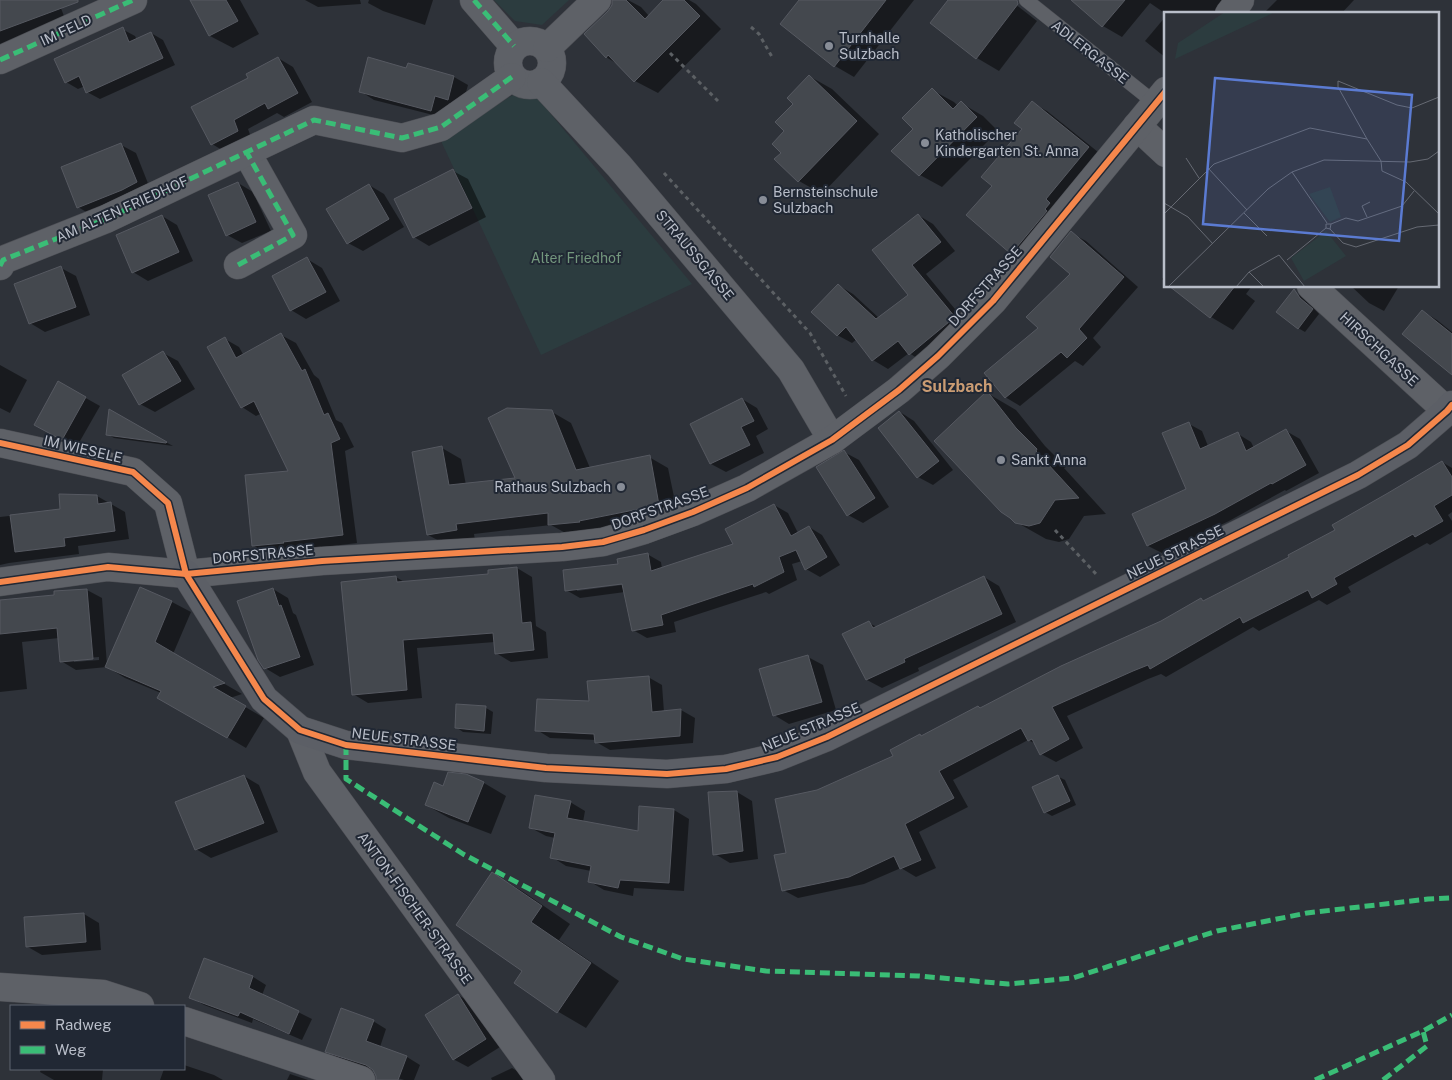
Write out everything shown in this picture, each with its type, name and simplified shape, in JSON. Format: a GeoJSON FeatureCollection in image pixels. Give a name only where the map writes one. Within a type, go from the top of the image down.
{"type":"FeatureCollection","features":[{"type":"Feature","properties":{"kind":"street","name":"IM FELD"},"geometry":{"type":"LineString","coordinates":[[0,60],[133,0]]}},
{"type":"Feature","properties":{"kind":"street"},"geometry":{"type":"LineString","coordinates":[[474,0],[514,46]]}},
{"type":"Feature","properties":{"kind":"street"},"geometry":{"type":"LineString","coordinates":[[547,48],[597,0]]}},
{"type":"Feature","properties":{"kind":"street"},"geometry":{"type":"LineString","coordinates":[[1231,12],[1240,0]]}},
{"type":"Feature","properties":{"kind":"street"},"geometry":{"type":"LineString","coordinates":[[531,40],[540,42],[547,48],[552,57],[549,76],[534,85],[526,85],[512,77],[508,70],[507,62],[514,46],[531,40]]}},
{"type":"Feature","properties":{"kind":"street","name":"AM ALTEN FRIEDHOF"},"geometry":{"type":"LineString","coordinates":[[0,266],[4,260],[106,219],[314,120],[402,138],[441,127],[512,77]]}},
{"type":"Feature","properties":{"kind":"street","name":"STRAUSSGASSE"},"geometry":{"type":"LineString","coordinates":[[541,82],[618,166],[791,370],[832,440]]}},
{"type":"Feature","properties":{"kind":"street","name":"DORFSTRASSE"},"geometry":{"type":"LineString","coordinates":[[0,582],[108,567],[186,574],[322,561],[562,548],[602,542],[644,530],[693,512],[747,488],[832,440],[899,390],[938,356],[993,300],[1161,97]]}},
{"type":"Feature","properties":{"kind":"street"},"geometry":{"type":"LineString","coordinates":[[1137,126],[1164,151]]}},
{"type":"Feature","properties":{"kind":"street"},"geometry":{"type":"LineString","coordinates":[[238,265],[293,235],[247,153]]}},
{"type":"Feature","properties":{"kind":"street","name":"HIRSCHGASSE"},"geometry":{"type":"LineString","coordinates":[[1313,288],[1449,408]]}},
{"type":"Feature","properties":{"kind":"street","name":"NEUE STRASSE"},"geometry":{"type":"LineString","coordinates":[[186,574],[264,699],[300,730],[346,745],[546,768],[667,774],[726,769],[777,757],[827,737],[1358,475],[1408,445],[1449,408]]}},
{"type":"Feature","properties":{"kind":"street","name":"IM WIESELE"},"geometry":{"type":"LineString","coordinates":[[0,443],[133,472],[168,503],[186,574]]}},
{"type":"Feature","properties":{"kind":"street","name":"ANTON-FISCHER-STRASSE"},"geometry":{"type":"LineString","coordinates":[[300,730],[317,772],[541,1080]]}},
{"type":"Feature","properties":{"kind":"street"},"geometry":{"type":"LineString","coordinates":[[0,987],[103,994],[137,1005]]}},
{"type":"Feature","properties":{"kind":"street"},"geometry":{"type":"LineString","coordinates":[[185,1021],[361,1080]]}},
{"type":"Feature","properties":{"kind":"lane","name":"ADLERGASSE"},"geometry":{"type":"LineString","coordinates":[[1026,0],[1161,97]]}},
{"type":"Feature","properties":{"kind":"path"},"geometry":{"type":"LineString","coordinates":[[751,27],[759,34],[772,57]]}},
{"type":"Feature","properties":{"kind":"path"},"geometry":{"type":"LineString","coordinates":[[670,53],[718,101]]}},
{"type":"Feature","properties":{"kind":"path"},"geometry":{"type":"LineString","coordinates":[[663,172],[810,333],[860,420]]}},
{"type":"Feature","properties":{"kind":"path"},"geometry":{"type":"LineString","coordinates":[[1055,530],[1102,579]]}},
{"type":"Feature","properties":{"kind":"green space"},"geometry":{"type":"Polygon","coordinates":[[[494,0],[569,0],[542,25],[515,21],[494,0]]]}},
{"type":"Feature","properties":{"kind":"green space","name":"Alter Friedhof"},"geometry":{"type":"Polygon","coordinates":[[[516,93],[535,95],[692,284],[541,355],[441,141],[516,93]]]}},
{"type":"Feature","properties":{"kind":"building"},"geometry":{"type":"Polygon","coordinates":[[[0,0],[78,0],[78,2],[0,31],[0,0]]]}},
{"type":"Feature","properties":{"kind":"building"},"geometry":{"type":"Polygon","coordinates":[[[190,0],[226,0],[238,21],[209,36],[190,0]]]}},
{"type":"Feature","properties":{"kind":"building"},"geometry":{"type":"Polygon","coordinates":[[[612,0],[626,0],[645,19],[663,0],[684,0],[700,16],[634,82],[608,55],[606,58],[584,34],[608,11],[612,5],[612,0]]]}},
{"type":"Feature","properties":{"kind":"building","name":"Turnhalle Sulzbach"},"geometry":{"type":"Polygon","coordinates":[[[799,0],[886,0],[834,67],[780,24],[799,0]]]}},
{"type":"Feature","properties":{"kind":"building"},"geometry":{"type":"Polygon","coordinates":[[[948,0],[1017,0],[1018,4],[976,59],[930,23],[948,0]]]}},
{"type":"Feature","properties":{"kind":"building"},"geometry":{"type":"Polygon","coordinates":[[[1071,0],[1125,0],[1102,27],[1071,0]]]}},
{"type":"Feature","properties":{"kind":"building"},"geometry":{"type":"Polygon","coordinates":[[[123,27],[129,42],[151,32],[163,58],[86,93],[79,76],[65,83],[54,59],[123,27]]]}},
{"type":"Feature","properties":{"kind":"building"},"geometry":{"type":"Polygon","coordinates":[[[278,57],[298,93],[268,109],[265,103],[234,120],[238,131],[211,145],[191,107],[248,78],[246,74],[278,57]]]}},
{"type":"Feature","properties":{"kind":"building"},"geometry":{"type":"Polygon","coordinates":[[[368,57],[406,68],[408,63],[454,76],[448,100],[435,96],[431,111],[359,92],[368,57]]]}},
{"type":"Feature","properties":{"kind":"building","name":"Bernsteinschule Sulzbach"},"geometry":{"type":"Polygon","coordinates":[[[809,75],[857,121],[798,182],[774,159],[781,153],[772,144],[784,131],[775,122],[793,104],[787,98],[809,75]]]}},
{"type":"Feature","properties":{"kind":"building","name":"Katholischer Kindergarten St. Anna"},"geometry":{"type":"Polygon","coordinates":[[[932,88],[953,109],[961,101],[977,117],[919,176],[891,151],[913,129],[902,118],[932,88]]]}},
{"type":"Feature","properties":{"kind":"building"},"geometry":{"type":"Polygon","coordinates":[[[1032,101],[1089,147],[1046,199],[1050,203],[1045,209],[1047,211],[1011,254],[966,215],[992,186],[981,177],[1022,129],[1014,123],[1032,101]]]}},
{"type":"Feature","properties":{"kind":"building"},"geometry":{"type":"Polygon","coordinates":[[[121,143],[137,182],[77,208],[61,167],[121,143]]]}},
{"type":"Feature","properties":{"kind":"building"},"geometry":{"type":"Polygon","coordinates":[[[453,169],[472,208],[413,238],[394,199],[453,169]]]}},
{"type":"Feature","properties":{"kind":"building"},"geometry":{"type":"Polygon","coordinates":[[[238,182],[256,222],[226,236],[208,195],[238,182]]]}},
{"type":"Feature","properties":{"kind":"building"},"geometry":{"type":"Polygon","coordinates":[[[369,184],[389,219],[347,244],[326,209],[369,184]]]}},
{"type":"Feature","properties":{"kind":"building"},"geometry":{"type":"Polygon","coordinates":[[[918,214],[941,242],[912,265],[955,317],[909,355],[898,341],[872,361],[846,327],[837,336],[811,312],[838,284],[876,319],[908,295],[872,250],[918,214]]]}},
{"type":"Feature","properties":{"kind":"building"},"geometry":{"type":"Polygon","coordinates":[[[162,215],[179,252],[132,273],[116,235],[162,215]]]}},
{"type":"Feature","properties":{"kind":"building"},"geometry":{"type":"Polygon","coordinates":[[[1071,231],[1124,277],[1079,329],[1087,338],[1067,358],[1061,352],[1005,398],[984,373],[1038,328],[1026,317],[1070,274],[1050,257],[1071,231]]]}},
{"type":"Feature","properties":{"kind":"building"},"geometry":{"type":"Polygon","coordinates":[[[307,257],[326,292],[290,311],[272,276],[307,257]]]}},
{"type":"Feature","properties":{"kind":"building"},"geometry":{"type":"Polygon","coordinates":[[[61,266],[76,307],[29,324],[14,284],[61,266]]]}},
{"type":"Feature","properties":{"kind":"building"},"geometry":{"type":"Polygon","coordinates":[[[1172,288],[1233,288],[1210,318],[1172,288]]]}},
{"type":"Feature","properties":{"kind":"building"},"geometry":{"type":"Polygon","coordinates":[[[1294,289],[1300,298],[1313,309],[1298,329],[1276,312],[1294,289]]]}},
{"type":"Feature","properties":{"kind":"building"},"geometry":{"type":"Polygon","coordinates":[[[1422,310],[1452,334],[1452,375],[1402,334],[1422,310]]]}},
{"type":"Feature","properties":{"kind":"building"},"geometry":{"type":"Polygon","coordinates":[[[281,333],[302,371],[305,369],[324,415],[328,413],[340,439],[331,443],[343,535],[252,546],[245,475],[288,471],[254,401],[241,408],[207,347],[225,337],[236,358],[281,333]]]}},
{"type":"Feature","properties":{"kind":"building"},"geometry":{"type":"Polygon","coordinates":[[[163,351],[181,381],[139,405],[122,375],[163,351]]]}},
{"type":"Feature","properties":{"kind":"building"},"geometry":{"type":"Polygon","coordinates":[[[58,381],[86,397],[62,440],[34,425],[58,381]]]}},
{"type":"Feature","properties":{"kind":"building","name":"Sankt Anna"},"geometry":{"type":"Polygon","coordinates":[[[987,391],[1016,428],[1037,449],[1036,451],[1079,498],[1055,500],[1040,523],[1029,526],[1015,523],[1001,512],[934,441],[987,391]]]}},
{"type":"Feature","properties":{"kind":"building"},"geometry":{"type":"Polygon","coordinates":[[[742,398],[754,421],[741,427],[750,445],[710,464],[690,424],[742,398]]]}},
{"type":"Feature","properties":{"kind":"building"},"geometry":{"type":"Polygon","coordinates":[[[507,408],[552,410],[576,470],[650,455],[659,505],[580,522],[548,525],[548,513],[456,524],[457,530],[427,535],[412,452],[442,446],[449,485],[515,478],[488,418],[507,408]]]}},
{"type":"Feature","properties":{"kind":"building"},"geometry":{"type":"Polygon","coordinates":[[[109,409],[167,442],[106,435],[109,409]]]}},
{"type":"Feature","properties":{"kind":"building"},"geometry":{"type":"Polygon","coordinates":[[[899,411],[939,461],[917,478],[878,428],[899,411]]]}},
{"type":"Feature","properties":{"kind":"building"},"geometry":{"type":"Polygon","coordinates":[[[1189,422],[1200,449],[1238,432],[1246,451],[1286,429],[1306,465],[1215,514],[1147,546],[1132,514],[1186,489],[1162,433],[1189,422]]]}},
{"type":"Feature","properties":{"kind":"building"},"geometry":{"type":"Polygon","coordinates":[[[844,450],[875,498],[847,516],[816,467],[844,450]]]}},
{"type":"Feature","properties":{"kind":"building"},"geometry":{"type":"Polygon","coordinates":[[[1442,461],[1452,477],[1452,495],[1434,506],[1443,521],[1415,537],[1413,534],[1334,578],[1337,584],[1312,598],[1308,590],[1243,623],[1240,617],[1150,669],[1148,665],[1052,707],[1069,739],[1040,755],[1032,739],[1028,741],[1021,728],[939,771],[954,798],[905,824],[921,860],[900,869],[894,856],[849,877],[782,891],[774,855],[786,853],[775,799],[817,790],[893,756],[890,750],[920,734],[921,736],[1061,666],[1161,621],[1201,598],[1203,601],[1289,557],[1288,555],[1335,530],[1332,525],[1442,461]]]}},
{"type":"Feature","properties":{"kind":"building"},"geometry":{"type":"Polygon","coordinates":[[[59,494],[97,495],[98,504],[111,502],[115,531],[64,538],[65,546],[15,552],[10,515],[60,509],[59,494]]]}},
{"type":"Feature","properties":{"kind":"building"},"geometry":{"type":"Polygon","coordinates":[[[774,504],[791,536],[809,526],[827,557],[805,570],[796,550],[779,557],[784,572],[754,587],[753,584],[661,615],[663,625],[632,631],[622,584],[565,591],[563,570],[618,564],[617,559],[648,553],[651,571],[733,544],[725,529],[774,504]]]}},
{"type":"Feature","properties":{"kind":"building"},"geometry":{"type":"Polygon","coordinates":[[[517,567],[522,623],[531,622],[534,650],[495,654],[493,633],[403,640],[407,690],[352,695],[341,582],[396,576],[397,582],[488,574],[488,570],[517,567]]]}},
{"type":"Feature","properties":{"kind":"building"},"geometry":{"type":"Polygon","coordinates":[[[984,576],[1002,614],[904,659],[905,662],[866,680],[842,634],[869,621],[873,628],[984,576]]]}},
{"type":"Feature","properties":{"kind":"building"},"geometry":{"type":"Polygon","coordinates":[[[140,587],[172,601],[155,642],[225,683],[213,687],[246,706],[227,738],[157,698],[161,691],[105,667],[140,587]]]}},
{"type":"Feature","properties":{"kind":"building"},"geometry":{"type":"Polygon","coordinates":[[[273,588],[300,657],[264,669],[258,660],[237,601],[273,588]]]}},
{"type":"Feature","properties":{"kind":"building"},"geometry":{"type":"Polygon","coordinates":[[[87,589],[93,659],[60,662],[57,628],[0,634],[0,600],[54,595],[54,591],[87,589]]]}},
{"type":"Feature","properties":{"kind":"building"},"geometry":{"type":"Polygon","coordinates":[[[808,655],[822,702],[773,716],[759,669],[808,655]]]}},
{"type":"Feature","properties":{"kind":"building"},"geometry":{"type":"Polygon","coordinates":[[[649,676],[652,712],[681,709],[680,736],[595,743],[594,734],[535,731],[537,699],[589,701],[587,681],[649,676]]]}},
{"type":"Feature","properties":{"kind":"building"},"geometry":{"type":"Polygon","coordinates":[[[456,704],[486,706],[484,731],[455,728],[456,704]]]}},
{"type":"Feature","properties":{"kind":"building"},"geometry":{"type":"Polygon","coordinates":[[[448,772],[466,774],[484,782],[468,822],[425,805],[434,782],[443,786],[448,772]]]}},
{"type":"Feature","properties":{"kind":"building"},"geometry":{"type":"Polygon","coordinates":[[[244,775],[264,823],[195,850],[175,802],[244,775]]]}},
{"type":"Feature","properties":{"kind":"building"},"geometry":{"type":"Polygon","coordinates":[[[1058,775],[1070,801],[1044,813],[1032,787],[1058,775]]]}},
{"type":"Feature","properties":{"kind":"building"},"geometry":{"type":"Polygon","coordinates":[[[737,791],[743,851],[713,855],[708,792],[737,791]]]}},
{"type":"Feature","properties":{"kind":"building"},"geometry":{"type":"Polygon","coordinates":[[[535,795],[571,801],[567,818],[638,831],[639,806],[674,809],[669,883],[620,880],[618,888],[588,882],[591,866],[550,858],[555,833],[529,828],[535,795]]]}},
{"type":"Feature","properties":{"kind":"building"},"geometry":{"type":"Polygon","coordinates":[[[492,872],[542,906],[531,922],[591,963],[557,1013],[514,983],[522,971],[456,925],[492,872]]]}},
{"type":"Feature","properties":{"kind":"building"},"geometry":{"type":"Polygon","coordinates":[[[84,913],[86,942],[26,947],[24,917],[84,913]]]}},
{"type":"Feature","properties":{"kind":"building"},"geometry":{"type":"Polygon","coordinates":[[[204,958],[253,976],[249,988],[299,1011],[289,1034],[240,1012],[238,1016],[189,998],[204,958]]]}},
{"type":"Feature","properties":{"kind":"building"},"geometry":{"type":"Polygon","coordinates":[[[458,994],[486,1039],[453,1060],[425,1015],[458,994]]]}},
{"type":"Feature","properties":{"kind":"building"},"geometry":{"type":"Polygon","coordinates":[[[341,1008],[374,1020],[366,1041],[407,1056],[398,1080],[376,1080],[373,1070],[366,1065],[325,1052],[341,1008]]]}},
{"type":"Feature","properties":{"kind":"marked path"},"geometry":{"type":"LineString","coordinates":[[0,60],[133,0]]}},
{"type":"Feature","properties":{"kind":"marked path"},"geometry":{"type":"LineString","coordinates":[[474,0],[514,46]]}},
{"type":"Feature","properties":{"kind":"marked path"},"geometry":{"type":"LineString","coordinates":[[0,266],[3,260],[106,219],[314,120],[402,138],[441,127],[512,77]]}},
{"type":"Feature","properties":{"kind":"marked path"},"geometry":{"type":"LineString","coordinates":[[238,265],[293,235],[247,153]]}},
{"type":"Feature","properties":{"kind":"marked path"},"geometry":{"type":"LineString","coordinates":[[346,745],[346,779],[463,854],[621,937],[683,959],[766,971],[919,976],[1008,984],[1073,978],[1217,931],[1307,913],[1452,898]]}},
{"type":"Feature","properties":{"kind":"marked path"},"geometry":{"type":"LineString","coordinates":[[1315,1080],[1423,1031],[1452,1015]]}},
{"type":"Feature","properties":{"kind":"marked path"},"geometry":{"type":"LineString","coordinates":[[1383,1080],[1427,1046],[1423,1031]]}},
{"type":"Feature","properties":{"kind":"cycle path"},"geometry":{"type":"LineString","coordinates":[[0,582],[108,567],[186,574],[322,561],[562,547],[603,542],[644,530],[693,512],[747,488],[832,440],[899,390],[938,356],[993,301],[1164,93]]}},
{"type":"Feature","properties":{"kind":"cycle path"},"geometry":{"type":"LineString","coordinates":[[0,443],[133,472],[168,503],[186,574],[264,699],[300,730],[346,745],[546,768],[667,774],[726,769],[777,757],[827,737],[1358,475],[1408,445],[1452,405]]}},
{"type":"Feature","properties":{"kind":"place","name":"Turnhalle Sulzbach"},"geometry":{"type":"Point","coordinates":[829,46]}},
{"type":"Feature","properties":{"kind":"place","name":"Katholischer Kindergarten St. Anna"},"geometry":{"type":"Point","coordinates":[925,143]}},
{"type":"Feature","properties":{"kind":"place","name":"Bernsteinschule Sulzbach"},"geometry":{"type":"Point","coordinates":[763,200]}},
{"type":"Feature","properties":{"kind":"place","name":"Sankt Anna"},"geometry":{"type":"Point","coordinates":[1001,460]}},
{"type":"Feature","properties":{"kind":"place","name":"Rathaus Sulzbach"},"geometry":{"type":"Point","coordinates":[621,487]}},
{"type":"Feature","properties":{"kind":"district","name":"Sulzbach"},"geometry":{"type":"Point","coordinates":[957,386]}}]}
